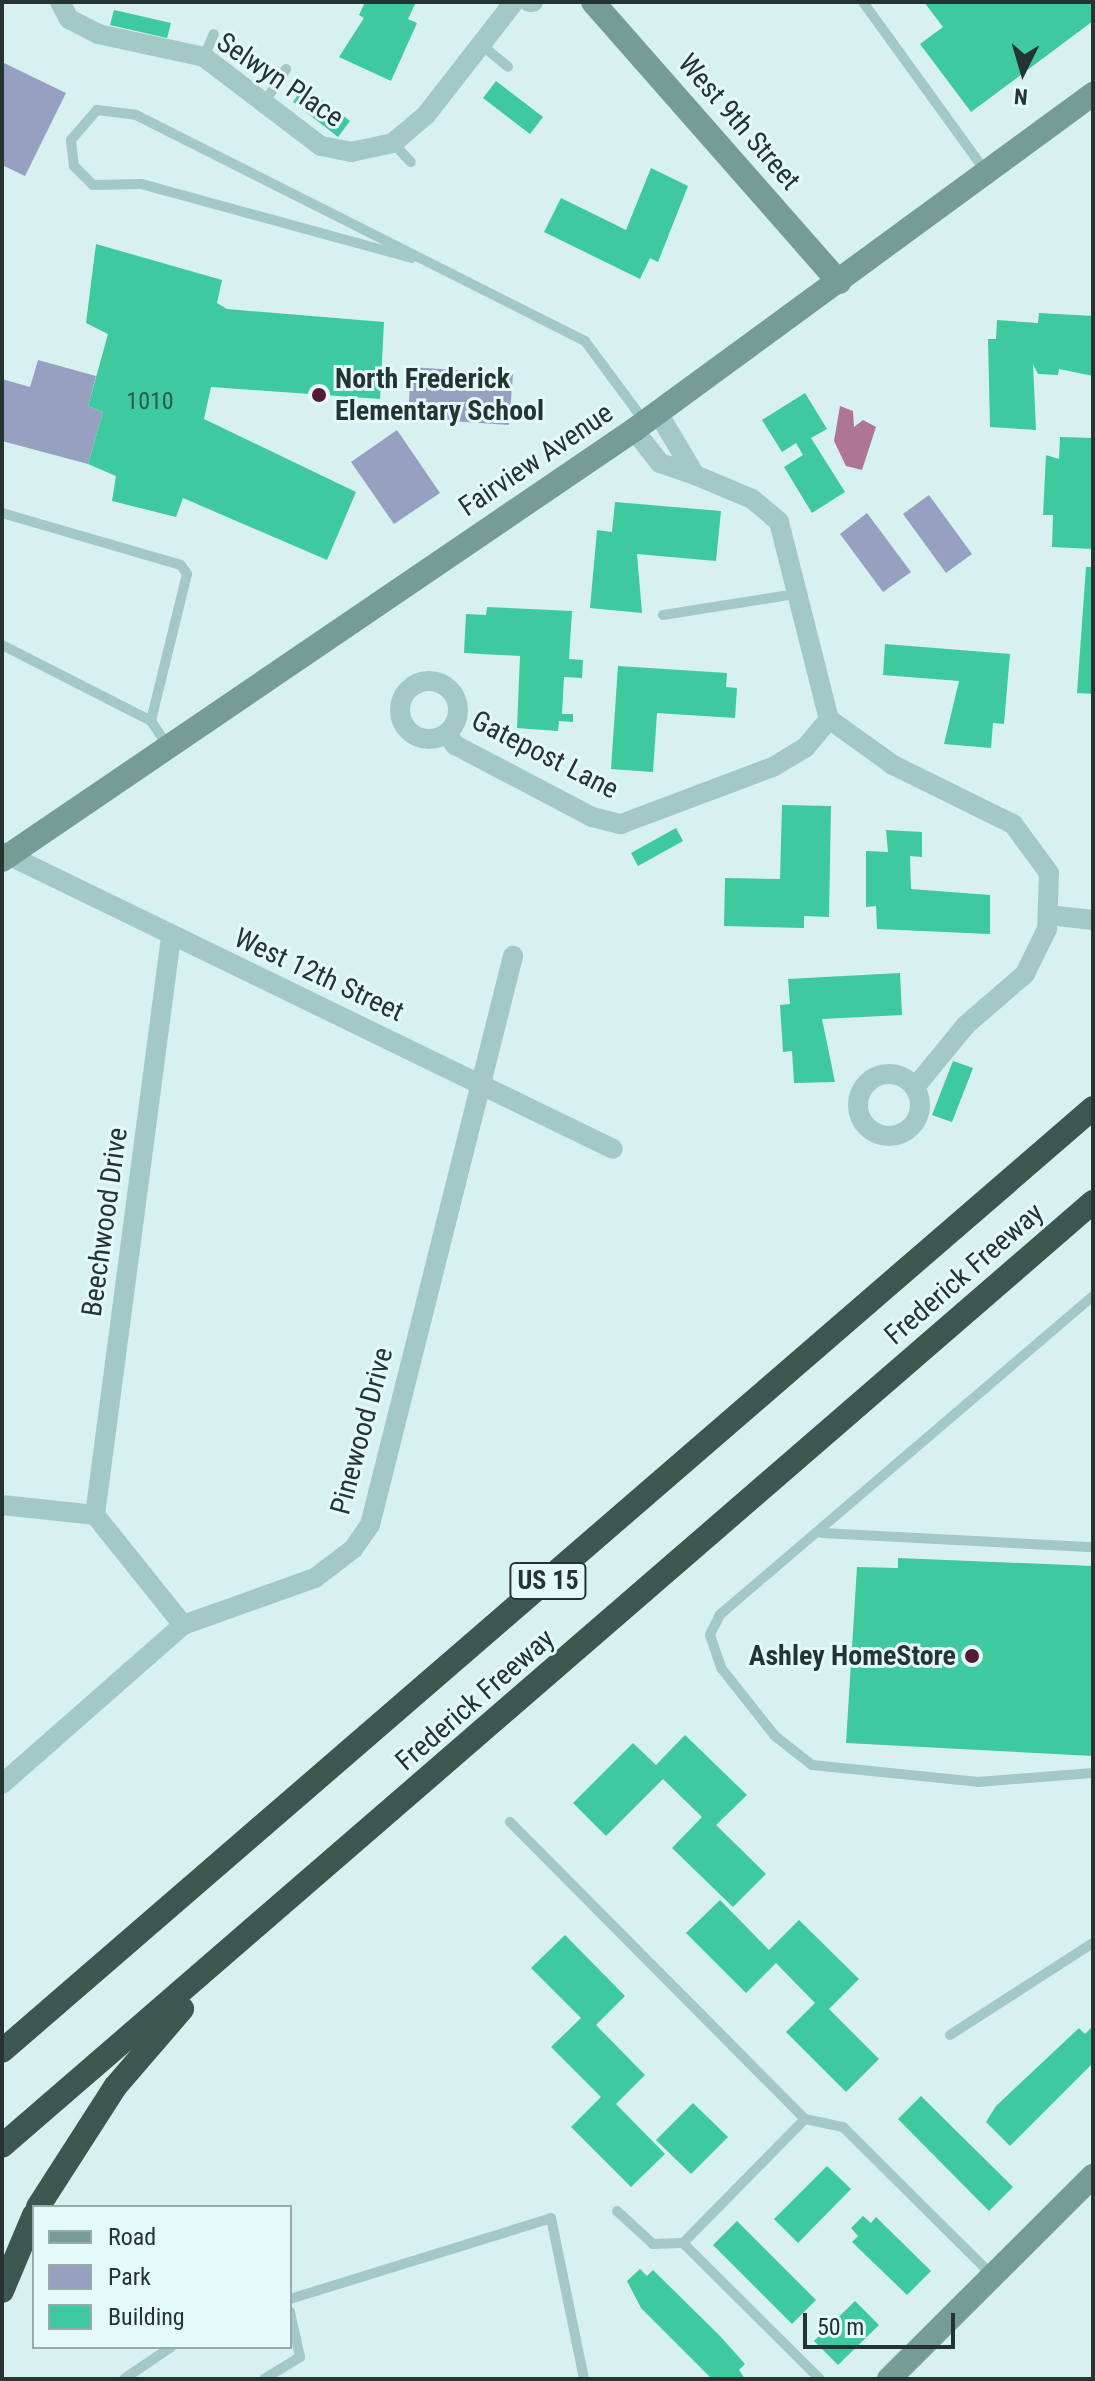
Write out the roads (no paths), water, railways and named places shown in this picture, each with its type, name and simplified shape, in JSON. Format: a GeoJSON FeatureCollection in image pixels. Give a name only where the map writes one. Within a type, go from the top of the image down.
{"type":"FeatureCollection","features":[{"type":"Feature","properties":{"kind":"highway","name":"Frederick Freeway"},"geometry":{"type":"LineString","coordinates":[[2,2051],[1093,1108]]}},
{"type":"Feature","properties":{"kind":"highway","name":"Frederick Freeway"},"geometry":{"type":"LineString","coordinates":[[2,2146],[231,1952],[1093,1202]]}},
{"type":"Feature","properties":{"kind":"highway"},"geometry":{"type":"LineString","coordinates":[[39,2205],[115,2087],[231,1952]]}},
{"type":"Feature","properties":{"kind":"highway"},"geometry":{"type":"LineString","coordinates":[[2,2291],[32,2220]]}},
{"type":"Feature","properties":{"kind":"street","name":"Selwyn Place"},"geometry":{"type":"LineString","coordinates":[[60,2],[69,19],[98,34],[204,57],[337,152],[393,143]]}},
{"type":"Feature","properties":{"kind":"street"},"geometry":{"type":"LineString","coordinates":[[393,143],[426,115],[478,42],[514,2]]}},
{"type":"Feature","properties":{"kind":"street","name":"West 9th Street"},"geometry":{"type":"LineString","coordinates":[[593,2],[839,282]]}},
{"type":"Feature","properties":{"kind":"street","name":"Fairview Avenue"},"geometry":{"type":"LineString","coordinates":[[4,856],[645,422],[1093,94]]}},
{"type":"Feature","properties":{"kind":"street"},"geometry":{"type":"LineString","coordinates":[[645,422],[695,475]]}},
{"type":"Feature","properties":{"kind":"street"},"geometry":{"type":"LineString","coordinates":[[645,422],[660,463],[695,475],[773,513],[785,532],[796,594],[829,719],[868,750],[1026,835],[1049,873],[1049,915],[1025,974],[966,1025],[915,1087]]}},
{"type":"Feature","properties":{"kind":"street","name":"Gatepost Lane"},"geometry":{"type":"LineString","coordinates":[[447,734],[455,745],[592,817],[621,824],[773,767],[805,748],[829,719]]}},
{"type":"Feature","properties":{"kind":"street","name":"West 12th Street"},"geometry":{"type":"LineString","coordinates":[[4,856],[479,1080],[613,1149]]}},
{"type":"Feature","properties":{"kind":"street"},"geometry":{"type":"LineString","coordinates":[[1049,915],[1093,920]]}},
{"type":"Feature","properties":{"kind":"street","name":"Beechwood Drive"},"geometry":{"type":"LineString","coordinates":[[95,1515],[171,937]]}},
{"type":"Feature","properties":{"kind":"street","name":"Pinewood Drive"},"geometry":{"type":"LineString","coordinates":[[2,1784],[183,1625],[315,1578],[353,1549],[370,1525],[479,1080],[513,956]]}},
{"type":"Feature","properties":{"kind":"street"},"geometry":{"type":"LineString","coordinates":[[2,1505],[95,1515],[183,1625]]}},
{"type":"Feature","properties":{"kind":"street"},"geometry":{"type":"LineString","coordinates":[[889,2379],[1093,2176]]}},
{"type":"Feature","properties":{"kind":"lane"},"geometry":{"type":"LineString","coordinates":[[863,2],[986,172]]}},
{"type":"Feature","properties":{"kind":"lane"},"geometry":{"type":"LineString","coordinates":[[204,57],[214,34]]}},
{"type":"Feature","properties":{"kind":"lane"},"geometry":{"type":"LineString","coordinates":[[478,42],[508,67]]}},
{"type":"Feature","properties":{"kind":"lane"},"geometry":{"type":"LineString","coordinates":[[266,100],[286,69]]}},
{"type":"Feature","properties":{"kind":"lane"},"geometry":{"type":"LineString","coordinates":[[412,258],[141,184],[93,185],[74,166],[71,140],[97,110],[124,109],[412,258],[585,341],[645,422]]}},
{"type":"Feature","properties":{"kind":"lane"},"geometry":{"type":"LineString","coordinates":[[393,143],[411,162]]}},
{"type":"Feature","properties":{"kind":"lane"},"geometry":{"type":"LineString","coordinates":[[3,514],[181,565],[187,574],[151,721]]}},
{"type":"Feature","properties":{"kind":"lane"},"geometry":{"type":"LineString","coordinates":[[663,615],[796,594]]}},
{"type":"Feature","properties":{"kind":"lane"},"geometry":{"type":"LineString","coordinates":[[2,645],[151,721],[169,747]]}},
{"type":"Feature","properties":{"kind":"lane"},"geometry":{"type":"LineString","coordinates":[[1093,1296],[822,1533],[720,1615],[710,1635],[722,1669],[775,1736],[812,1765],[897,1777],[978,1782],[1093,1773]]}},
{"type":"Feature","properties":{"kind":"lane"},"geometry":{"type":"LineString","coordinates":[[822,1533],[1093,1547]]}},
{"type":"Feature","properties":{"kind":"lane"},"geometry":{"type":"LineString","coordinates":[[510,1822],[805,2119],[843,2127],[994,2276]]}},
{"type":"Feature","properties":{"kind":"lane"},"geometry":{"type":"LineString","coordinates":[[950,2035],[1093,1943]]}},
{"type":"Feature","properties":{"kind":"lane"},"geometry":{"type":"LineString","coordinates":[[617,2211],[653,2244],[683,2243],[805,2119]]}},
{"type":"Feature","properties":{"kind":"lane"},"geometry":{"type":"LineString","coordinates":[[292,2298],[551,2218],[584,2379]]}},
{"type":"Feature","properties":{"kind":"lane"},"geometry":{"type":"LineString","coordinates":[[683,2243],[820,2379]]}},
{"type":"Feature","properties":{"kind":"lane"},"geometry":{"type":"LineString","coordinates":[[264,2379],[300,2357],[292,2321]]}},
{"type":"Feature","properties":{"kind":"lane"},"geometry":{"type":"LineString","coordinates":[[124,2379],[168,2349]]}},
{"type":"Feature","properties":{"kind":"place","name":"North Frederick Elementary School"},"geometry":{"type":"Point","coordinates":[319,395]}},
{"type":"Feature","properties":{"kind":"place","name":"Ashley HomeStore"},"geometry":{"type":"Point","coordinates":[972,1656]}}]}
